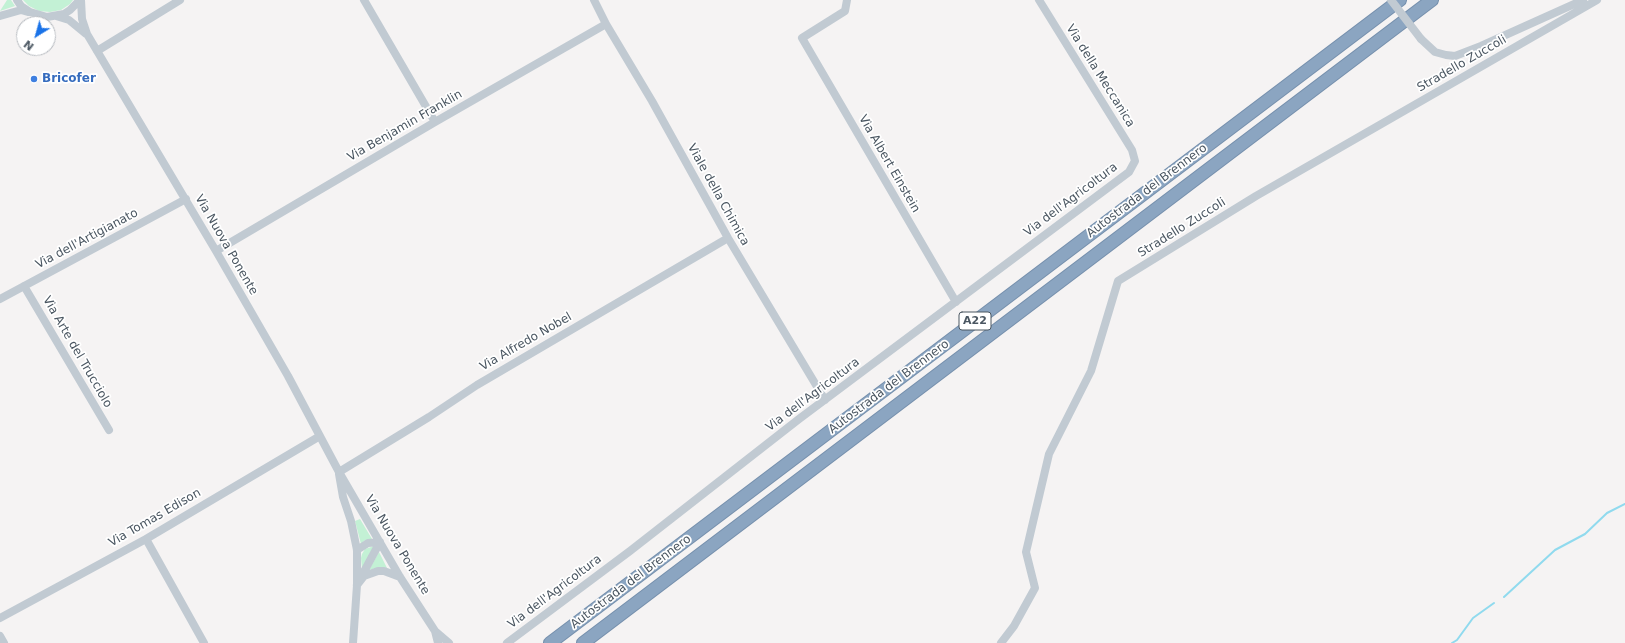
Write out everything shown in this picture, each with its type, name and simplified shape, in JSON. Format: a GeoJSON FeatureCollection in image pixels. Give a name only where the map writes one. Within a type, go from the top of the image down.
{"type":"FeatureCollection","features":[{"type":"Feature","properties":{"kind":"highway","name":"Autostrada del Brennero"},"geometry":{"type":"LineString","coordinates":[[550,643],[1400,0]]}},
{"type":"Feature","properties":{"kind":"highway","name":"Autostrada del Brennero"},"geometry":{"type":"LineString","coordinates":[[583,643],[1432,0]]}},
{"type":"Feature","properties":{"kind":"street"},"geometry":{"type":"LineString","coordinates":[[17,0],[21,6],[38,16]]}},
{"type":"Feature","properties":{"kind":"street"},"geometry":{"type":"LineString","coordinates":[[56,16],[70,10],[80,0]]}},
{"type":"Feature","properties":{"kind":"street","name":"Via Nuova Ponente"},"geometry":{"type":"LineString","coordinates":[[80,0],[82,18],[87,34],[216,251],[362,512],[400,577],[435,631]]}},
{"type":"Feature","properties":{"kind":"street"},"geometry":{"type":"LineString","coordinates":[[97,51],[180,0]]}},
{"type":"Feature","properties":{"kind":"street"},"geometry":{"type":"LineString","coordinates":[[364,0],[435,122]]}},
{"type":"Feature","properties":{"kind":"street","name":"Viale della Chimica"},"geometry":{"type":"LineString","coordinates":[[594,0],[606,24],[652,101],[728,238],[825,400]]}},
{"type":"Feature","properties":{"kind":"street","name":"Via Albert Einstein"},"geometry":{"type":"LineString","coordinates":[[847,0],[845,11],[802,38],[956,302]]}},
{"type":"Feature","properties":{"kind":"street","name":"Via della Meccanica"},"geometry":{"type":"LineString","coordinates":[[1039,0],[1132,150],[1135,161],[1133,166]]}},
{"type":"Feature","properties":{"kind":"street"},"geometry":{"type":"LineString","coordinates":[[1391,0],[1421,39],[1436,52],[1455,56],[1481,46],[1583,0]]}},
{"type":"Feature","properties":{"kind":"street","name":"Stradello Zuccoli"},"geometry":{"type":"LineString","coordinates":[[1001,643],[1014,626],[1035,588],[1026,552],[1049,454],[1091,371],[1118,281],[1256,196],[1596,0]]}},
{"type":"Feature","properties":{"kind":"street"},"geometry":{"type":"LineString","coordinates":[[0,16],[21,10],[30,12]]}},
{"type":"Feature","properties":{"kind":"street","name":"Via Nuova Ponente"},"geometry":{"type":"LineString","coordinates":[[56,16],[69,20],[87,34]]}},
{"type":"Feature","properties":{"kind":"street","name":"Via Benjamin Franklin"},"geometry":{"type":"LineString","coordinates":[[216,251],[435,122],[606,24]]}},
{"type":"Feature","properties":{"kind":"street","name":"Via dell'Agricoltura"},"geometry":{"type":"LineString","coordinates":[[507,643],[630,551],[825,400],[1129,172],[1133,166]]}},
{"type":"Feature","properties":{"kind":"street","name":"Via dell'Artigianato"},"geometry":{"type":"LineString","coordinates":[[0,299],[186,199]]}},
{"type":"Feature","properties":{"kind":"street","name":"Via Alfredo Nobel"},"geometry":{"type":"LineString","coordinates":[[339,472],[429,417],[476,385],[728,238]]}},
{"type":"Feature","properties":{"kind":"street","name":"Via Arte del Trucciolo"},"geometry":{"type":"LineString","coordinates":[[24,286],[109,430]]}},
{"type":"Feature","properties":{"kind":"street","name":"Via Tomas Edison"},"geometry":{"type":"LineString","coordinates":[[0,618],[146,539],[320,436]]}},
{"type":"Feature","properties":{"kind":"street","name":"Via Nuova Ponente"},"geometry":{"type":"LineString","coordinates":[[339,472],[343,497],[351,521],[357,550],[357,585],[353,643]]}},
{"type":"Feature","properties":{"kind":"street"},"geometry":{"type":"LineString","coordinates":[[351,521],[362,512]]}},
{"type":"Feature","properties":{"kind":"street"},"geometry":{"type":"LineString","coordinates":[[146,539],[204,643]]}},
{"type":"Feature","properties":{"kind":"street"},"geometry":{"type":"LineString","coordinates":[[357,550],[368,543],[380,542]]}},
{"type":"Feature","properties":{"kind":"street"},"geometry":{"type":"LineString","coordinates":[[357,585],[380,542]]}},
{"type":"Feature","properties":{"kind":"street"},"geometry":{"type":"LineString","coordinates":[[357,585],[364,576],[378,571],[384,571],[400,577]]}},
{"type":"Feature","properties":{"kind":"street"},"geometry":{"type":"LineString","coordinates":[[435,631],[438,643]]}},
{"type":"Feature","properties":{"kind":"street"},"geometry":{"type":"LineString","coordinates":[[435,631],[449,643]]}},
{"type":"Feature","properties":{"kind":"street"},"geometry":{"type":"LineString","coordinates":[[0,636],[4,643]]}},
{"type":"Feature","properties":{"kind":"green space"},"geometry":{"type":"Polygon","coordinates":[[[7,0],[11,0],[15,6],[0,11],[7,0]]]}},
{"type":"Feature","properties":{"kind":"green space"},"geometry":{"type":"Polygon","coordinates":[[[23,0],[73,0],[61,10],[50,12],[39,11],[29,6],[23,0]]]}},
{"type":"Feature","properties":{"kind":"green space"},"geometry":{"type":"Polygon","coordinates":[[[360,519],[372,539],[364,541],[361,544],[355,521],[360,519]]]}},
{"type":"Feature","properties":{"kind":"green space"},"geometry":{"type":"Polygon","coordinates":[[[374,546],[362,569],[362,554],[365,549],[374,546]]]}},
{"type":"Feature","properties":{"kind":"green space"},"geometry":{"type":"Polygon","coordinates":[[[379,552],[387,568],[380,567],[369,570],[379,552]]]}},
{"type":"Feature","properties":{"kind":"waterway"},"geometry":{"type":"LineString","coordinates":[[1504,597],[1555,550],[1585,534],[1607,513],[1625,504]]}},
{"type":"Feature","properties":{"kind":"waterway"},"geometry":{"type":"LineString","coordinates":[[1452,643],[1457,640],[1473,618],[1494,603]]}},
{"type":"Feature","properties":{"kind":"place","name":"Bricofer"},"geometry":{"type":"Point","coordinates":[34,79]}}]}
